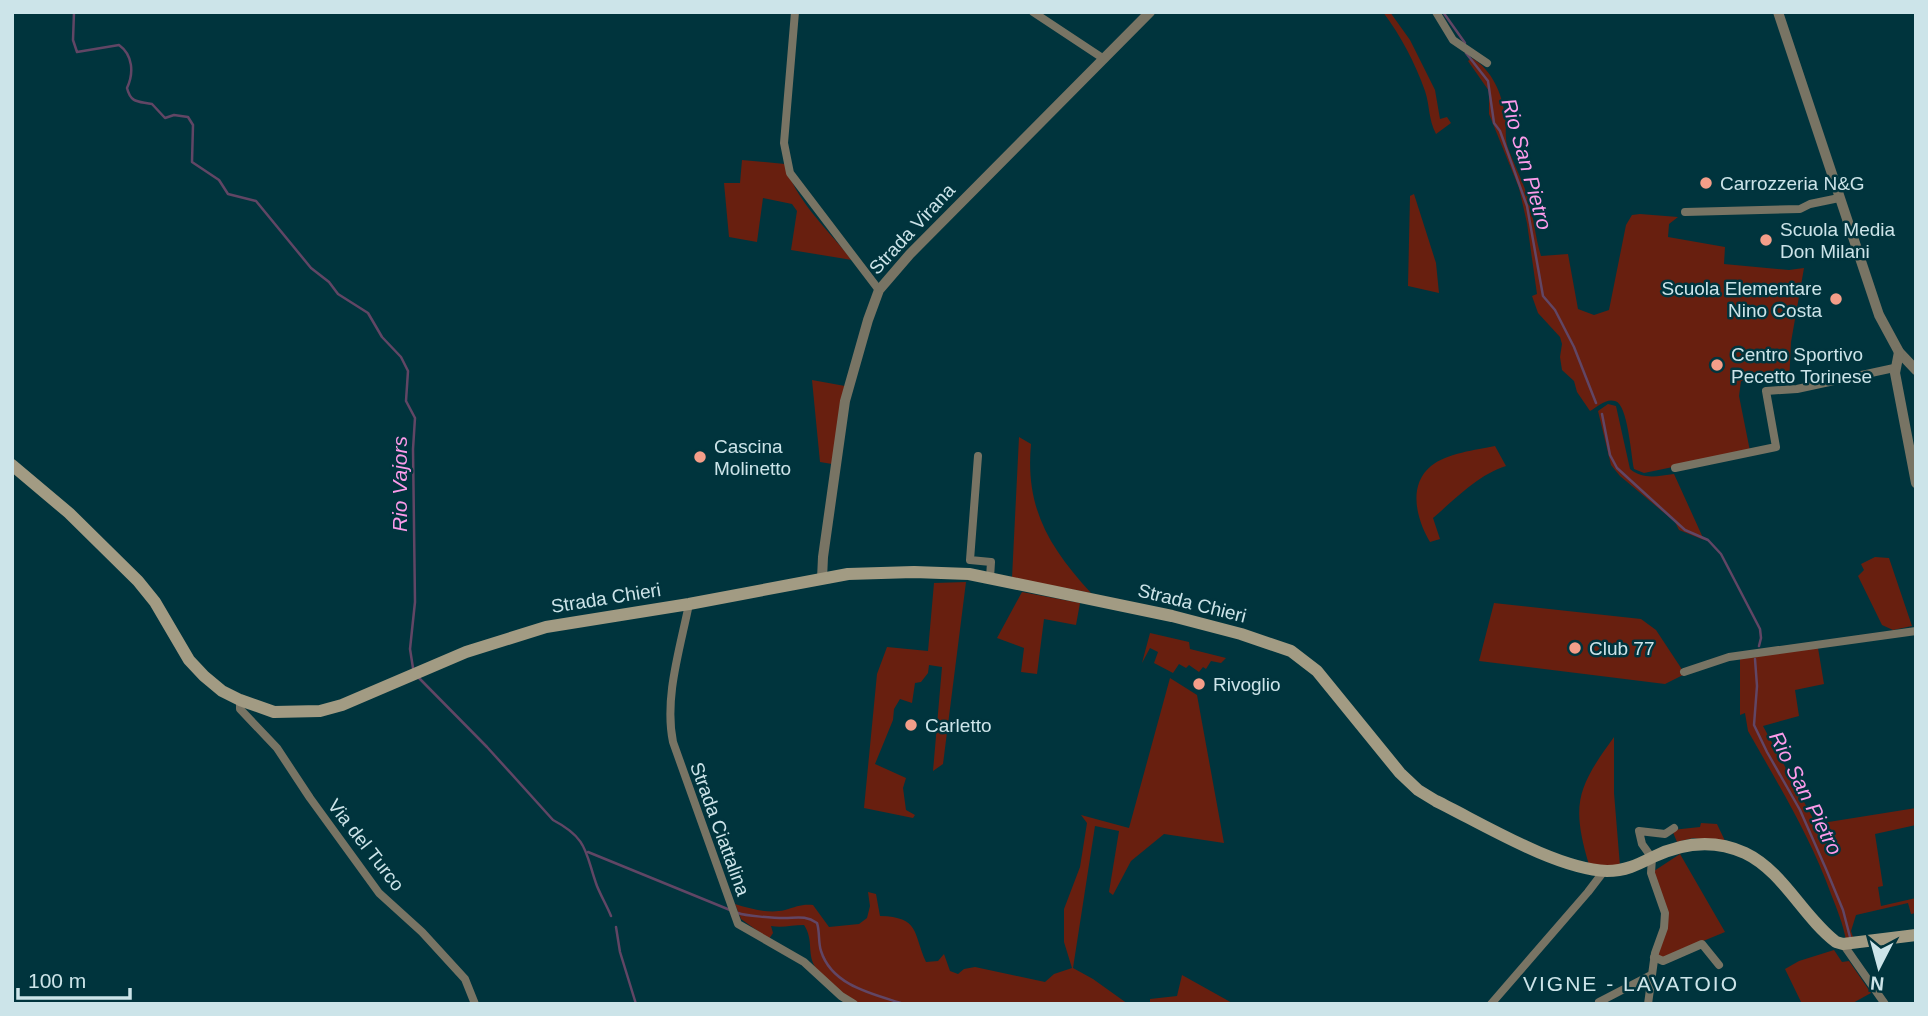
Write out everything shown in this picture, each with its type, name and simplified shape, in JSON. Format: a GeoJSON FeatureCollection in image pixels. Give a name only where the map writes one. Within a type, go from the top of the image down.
{"type":"FeatureCollection","features":[{"type":"Feature","properties":{"kind":"main road","name":"Strada Chieri"},"geometry":{"type":"LineString","coordinates":[[12,465],[52,497],[119,560],[155,602],[189,660],[213,684],[240,701],[274,712],[320,711],[342,705],[466,652],[546,627],[848,575],[914,572],[970,574],[1172,615],[1292,651],[1317,671],[1399,773],[1436,801],[1566,863],[1604,870],[1636,867],[1690,844],[1717,845],[1743,852],[1763,865],[1828,936],[1843,944]]}},
{"type":"Feature","properties":{"kind":"main road"},"geometry":{"type":"LineString","coordinates":[[1843,944],[1916,935]]}},
{"type":"Feature","properties":{"kind":"street"},"geometry":{"type":"LineString","coordinates":[[795,12],[784,143],[790,173],[879,290]]}},
{"type":"Feature","properties":{"kind":"street"},"geometry":{"type":"LineString","coordinates":[[1033,12],[1104,59]]}},
{"type":"Feature","properties":{"kind":"street","name":"Strada Virana"},"geometry":{"type":"LineString","coordinates":[[822,579],[845,401],[879,290],[910,254],[1150,12]]}},
{"type":"Feature","properties":{"kind":"street"},"geometry":{"type":"LineString","coordinates":[[1436,12],[1453,40],[1487,63]]}},
{"type":"Feature","properties":{"kind":"street"},"geometry":{"type":"LineString","coordinates":[[1778,12],[1879,315],[1899,352],[1916,370]]}},
{"type":"Feature","properties":{"kind":"street"},"geometry":{"type":"LineString","coordinates":[[1685,212],[1800,209],[1839,198]]}},
{"type":"Feature","properties":{"kind":"street"},"geometry":{"type":"LineString","coordinates":[[1899,352],[1894,368],[1916,483]]}},
{"type":"Feature","properties":{"kind":"street"},"geometry":{"type":"LineString","coordinates":[[1675,468],[1776,447],[1766,391],[1797,389],[1894,368]]}},
{"type":"Feature","properties":{"kind":"street"},"geometry":{"type":"LineString","coordinates":[[978,456],[970,560],[991,562],[990,578]]}},
{"type":"Feature","properties":{"kind":"street","name":"Strada Ciattalina"},"geometry":{"type":"LineString","coordinates":[[689,604],[671,697],[669,723],[673,743],[738,924],[803,962],[853,1004]]}},
{"type":"Feature","properties":{"kind":"street"},"geometry":{"type":"LineString","coordinates":[[1684,672],[1729,657],[1916,631]]}},
{"type":"Feature","properties":{"kind":"street","name":"Via del Turco"},"geometry":{"type":"LineString","coordinates":[[240,701],[240,709],[277,748],[379,892],[422,932],[465,979],[475,1004]]}},
{"type":"Feature","properties":{"kind":"street"},"geometry":{"type":"LineString","coordinates":[[1648,1004],[1654,957],[1665,914],[1651,873],[1652,858],[1639,831],[1665,834],[1674,828]]}},
{"type":"Feature","properties":{"kind":"street"},"geometry":{"type":"LineString","coordinates":[[1491,1004],[1604,870]]}},
{"type":"Feature","properties":{"kind":"street"},"geometry":{"type":"LineString","coordinates":[[1654,957],[1662,961],[1702,944],[1719,965]]}},
{"type":"Feature","properties":{"kind":"street","name":"Strada Chieri"},"geometry":{"type":"LineString","coordinates":[[1843,944],[1885,1004]]}},
{"type":"Feature","properties":{"kind":"street"},"geometry":{"type":"LineString","coordinates":[[1599,1002],[1651,975]]}},
{"type":"Feature","properties":{"kind":"shaded area"},"geometry":{"type":"Polygon","coordinates":[[[1383,12],[1390,12],[1410,40],[1435,90],[1440,119],[1447,117],[1451,123],[1436,134],[1417,70],[1402,40],[1383,12]]]}},
{"type":"Feature","properties":{"kind":"shaded area","name":"Centro Sportivo Pecetto Torinese"},"geometry":{"type":"Polygon","coordinates":[[[1472,58],[1485,69],[1495,83],[1501,99],[1506,120],[1507,144],[1528,198],[1541,256],[1568,254],[1578,309],[1594,315],[1609,310],[1626,225],[1632,215],[1678,217],[1669,224],[1668,237],[1725,247],[1724,264],[1789,270],[1804,268],[1791,342],[1789,384],[1741,381],[1739,396],[1750,451],[1644,473],[1634,469],[1626,420],[1619,404],[1608,401],[1590,411],[1577,392],[1574,381],[1562,370],[1560,337],[1538,313],[1532,296],[1537,294],[1519,188],[1489,114],[1489,91],[1468,61],[1472,58]]]}},
{"type":"Feature","properties":{"kind":"shaded area"},"geometry":{"type":"Polygon","coordinates":[[[742,160],[785,164],[805,203],[852,260],[791,250],[797,211],[792,204],[763,198],[757,242],[729,237],[724,183],[740,183],[742,160]]]}},
{"type":"Feature","properties":{"kind":"shaded area"},"geometry":{"type":"Polygon","coordinates":[[[1414,194],[1436,263],[1439,293],[1408,286],[1410,196],[1414,194]]]}},
{"type":"Feature","properties":{"kind":"shaded area"},"geometry":{"type":"Polygon","coordinates":[[[812,380],[845,386],[832,464],[820,462],[812,380]]]}},
{"type":"Feature","properties":{"kind":"shaded area"},"geometry":{"type":"Polygon","coordinates":[[[1608,404],[1616,406],[1630,469],[1645,476],[1674,474],[1704,540],[1679,530],[1675,522],[1620,476],[1611,465],[1598,411],[1608,404]]]}},
{"type":"Feature","properties":{"kind":"shaded area"},"geometry":{"type":"Polygon","coordinates":[[[1019,437],[1031,444],[1032,488],[1043,525],[1063,559],[1091,593],[1012,578],[1019,437]]]}},
{"type":"Feature","properties":{"kind":"shaded area"},"geometry":{"type":"Polygon","coordinates":[[[1495,446],[1506,466],[1477,481],[1433,518],[1440,539],[1430,542],[1421,524],[1417,503],[1419,483],[1424,474],[1431,466],[1445,458],[1495,446]]]}},
{"type":"Feature","properties":{"kind":"shaded area"},"geometry":{"type":"Polygon","coordinates":[[[1875,557],[1889,558],[1912,626],[1893,630],[1882,625],[1858,576],[1864,570],[1861,564],[1875,557]]]}},
{"type":"Feature","properties":{"kind":"shaded area"},"geometry":{"type":"Polygon","coordinates":[[[966,582],[943,764],[933,771],[942,667],[929,665],[928,673],[921,682],[915,683],[912,703],[900,699],[894,709],[893,720],[875,764],[906,778],[903,788],[906,810],[915,815],[913,818],[864,808],[877,674],[887,647],[928,651],[934,583],[966,582]]]}},
{"type":"Feature","properties":{"kind":"shaded area"},"geometry":{"type":"Polygon","coordinates":[[[1022,592],[1080,603],[1076,625],[1044,619],[1037,674],[1021,672],[1024,648],[997,638],[1022,592]]]}},
{"type":"Feature","properties":{"kind":"shaded area","name":"Club 77"},"geometry":{"type":"Polygon","coordinates":[[[1494,603],[1641,619],[1656,630],[1685,674],[1665,684],[1479,661],[1494,603]]]}},
{"type":"Feature","properties":{"kind":"shaded area"},"geometry":{"type":"Polygon","coordinates":[[[1150,633],[1189,642],[1190,649],[1226,658],[1221,663],[1211,661],[1206,669],[1203,667],[1199,672],[1189,665],[1186,668],[1179,664],[1173,673],[1154,663],[1158,652],[1150,648],[1142,663],[1150,633]]]}},
{"type":"Feature","properties":{"kind":"shaded area"},"geometry":{"type":"Polygon","coordinates":[[[1818,648],[1824,684],[1795,690],[1799,716],[1763,726],[1816,824],[1916,808],[1916,825],[1875,834],[1883,886],[1878,887],[1881,906],[1916,898],[1916,913],[1911,914],[1908,903],[1856,915],[1851,931],[1854,940],[1846,940],[1823,873],[1793,811],[1748,731],[1745,713],[1740,715],[1740,658],[1818,648]]]}},
{"type":"Feature","properties":{"kind":"shaded area"},"geometry":{"type":"Polygon","coordinates":[[[1170,678],[1197,695],[1224,843],[1164,834],[1131,861],[1113,895],[1109,892],[1119,831],[1095,826],[1073,968],[1128,1004],[859,1004],[833,986],[816,968],[804,925],[771,926],[773,933],[769,939],[741,919],[735,904],[773,911],[813,905],[829,927],[859,924],[867,918],[870,906],[868,892],[876,894],[880,916],[909,923],[926,962],[938,961],[944,954],[950,971],[958,974],[964,969],[975,967],[1045,982],[1054,974],[1072,968],[1064,942],[1064,909],[1080,867],[1087,823],[1081,815],[1129,828],[1170,678]]]}},
{"type":"Feature","properties":{"kind":"shaded area"},"geometry":{"type":"Polygon","coordinates":[[[1614,737],[1614,793],[1620,866],[1589,865],[1580,826],[1581,797],[1592,770],[1614,737]]]}},
{"type":"Feature","properties":{"kind":"shaded area"},"geometry":{"type":"Polygon","coordinates":[[[1701,823],[1717,824],[1726,843],[1693,838],[1677,842],[1672,830],[1700,827],[1701,823]]]}},
{"type":"Feature","properties":{"kind":"shaded area"},"geometry":{"type":"Polygon","coordinates":[[[1680,854],[1725,932],[1662,958],[1658,955],[1667,927],[1654,871],[1680,854]]]}},
{"type":"Feature","properties":{"kind":"shaded area"},"geometry":{"type":"Polygon","coordinates":[[[1834,950],[1842,962],[1849,961],[1871,993],[1851,1004],[1802,1004],[1785,969],[1799,961],[1834,950]]]}},
{"type":"Feature","properties":{"kind":"shaded area"},"geometry":{"type":"Polygon","coordinates":[[[1182,975],[1234,1004],[1150,1004],[1150,999],[1177,996],[1182,975]]]}},
{"type":"Feature","properties":{"kind":"waterway","name":"Rio Vajors"},"geometry":{"type":"LineString","coordinates":[[74,12],[73,40],[77,52],[119,45],[124,49],[131,65],[127,88],[131,97],[136,101],[152,104],[165,118],[174,115],[188,117],[193,125],[192,162],[219,180],[228,194],[256,201],[311,268],[329,282],[338,294],[368,313],[382,337],[401,357],[408,371],[406,401],[415,418],[415,602],[410,649],[413,668]]}},
{"type":"Feature","properties":{"kind":"waterway","name":"Rio San Pietro"},"geometry":{"type":"LineString","coordinates":[[1443,12],[1465,43]]}},
{"type":"Feature","properties":{"kind":"waterway","name":"Rio San Pietro"},"geometry":{"type":"LineString","coordinates":[[1466,53],[1488,81],[1494,123],[1500,131],[1527,206],[1543,296],[1555,310],[1574,347],[1596,403]]}},
{"type":"Feature","properties":{"kind":"waterway","name":"Rio San Pietro"},"geometry":{"type":"LineString","coordinates":[[1602,414],[1610,455],[1617,468],[1685,530],[1708,540],[1721,554],[1760,629],[1759,646]]}},
{"type":"Feature","properties":{"kind":"waterway","name":"Rio San Pietro"},"geometry":{"type":"LineString","coordinates":[[1755,659],[1757,686],[1754,725],[1800,810],[1843,910],[1850,937]]}},
{"type":"Feature","properties":{"kind":"waterway","name":"Rio Vajors"},"geometry":{"type":"LineString","coordinates":[[418,677],[487,747],[553,820],[580,841],[611,916]]}},
{"type":"Feature","properties":{"kind":"waterway"},"geometry":{"type":"LineString","coordinates":[[588,852],[730,910]]}},
{"type":"Feature","properties":{"kind":"waterway"},"geometry":{"type":"LineString","coordinates":[[738,913],[813,920],[817,923],[821,951],[834,973],[855,987],[904,1004]]}},
{"type":"Feature","properties":{"kind":"waterway","name":"Rio Vajors"},"geometry":{"type":"LineString","coordinates":[[616,927],[620,952],[636,1004]]}},
{"type":"Feature","properties":{"kind":"place","name":"Carrozzeria N&G"},"geometry":{"type":"Point","coordinates":[1706,183]}},
{"type":"Feature","properties":{"kind":"place","name":"Scuola Media Don Milani"},"geometry":{"type":"Point","coordinates":[1766,240]}},
{"type":"Feature","properties":{"kind":"place","name":"Scuola Elementare Nino Costa"},"geometry":{"type":"Point","coordinates":[1836,299]}},
{"type":"Feature","properties":{"kind":"place","name":"Centro Sportivo Pecetto Torinese"},"geometry":{"type":"Point","coordinates":[1717,365]}},
{"type":"Feature","properties":{"kind":"place","name":"Cascina Molinetto"},"geometry":{"type":"Point","coordinates":[700,457]}},
{"type":"Feature","properties":{"kind":"place","name":"Club 77"},"geometry":{"type":"Point","coordinates":[1575,648]}},
{"type":"Feature","properties":{"kind":"place","name":"Rivoglio"},"geometry":{"type":"Point","coordinates":[1199,684]}},
{"type":"Feature","properties":{"kind":"place","name":"Carletto"},"geometry":{"type":"Point","coordinates":[911,725]}},
{"type":"Feature","properties":{"kind":"district","name":"VIGNE - LAVATOIO"},"geometry":{"type":"Point","coordinates":[1631,983]}}]}
